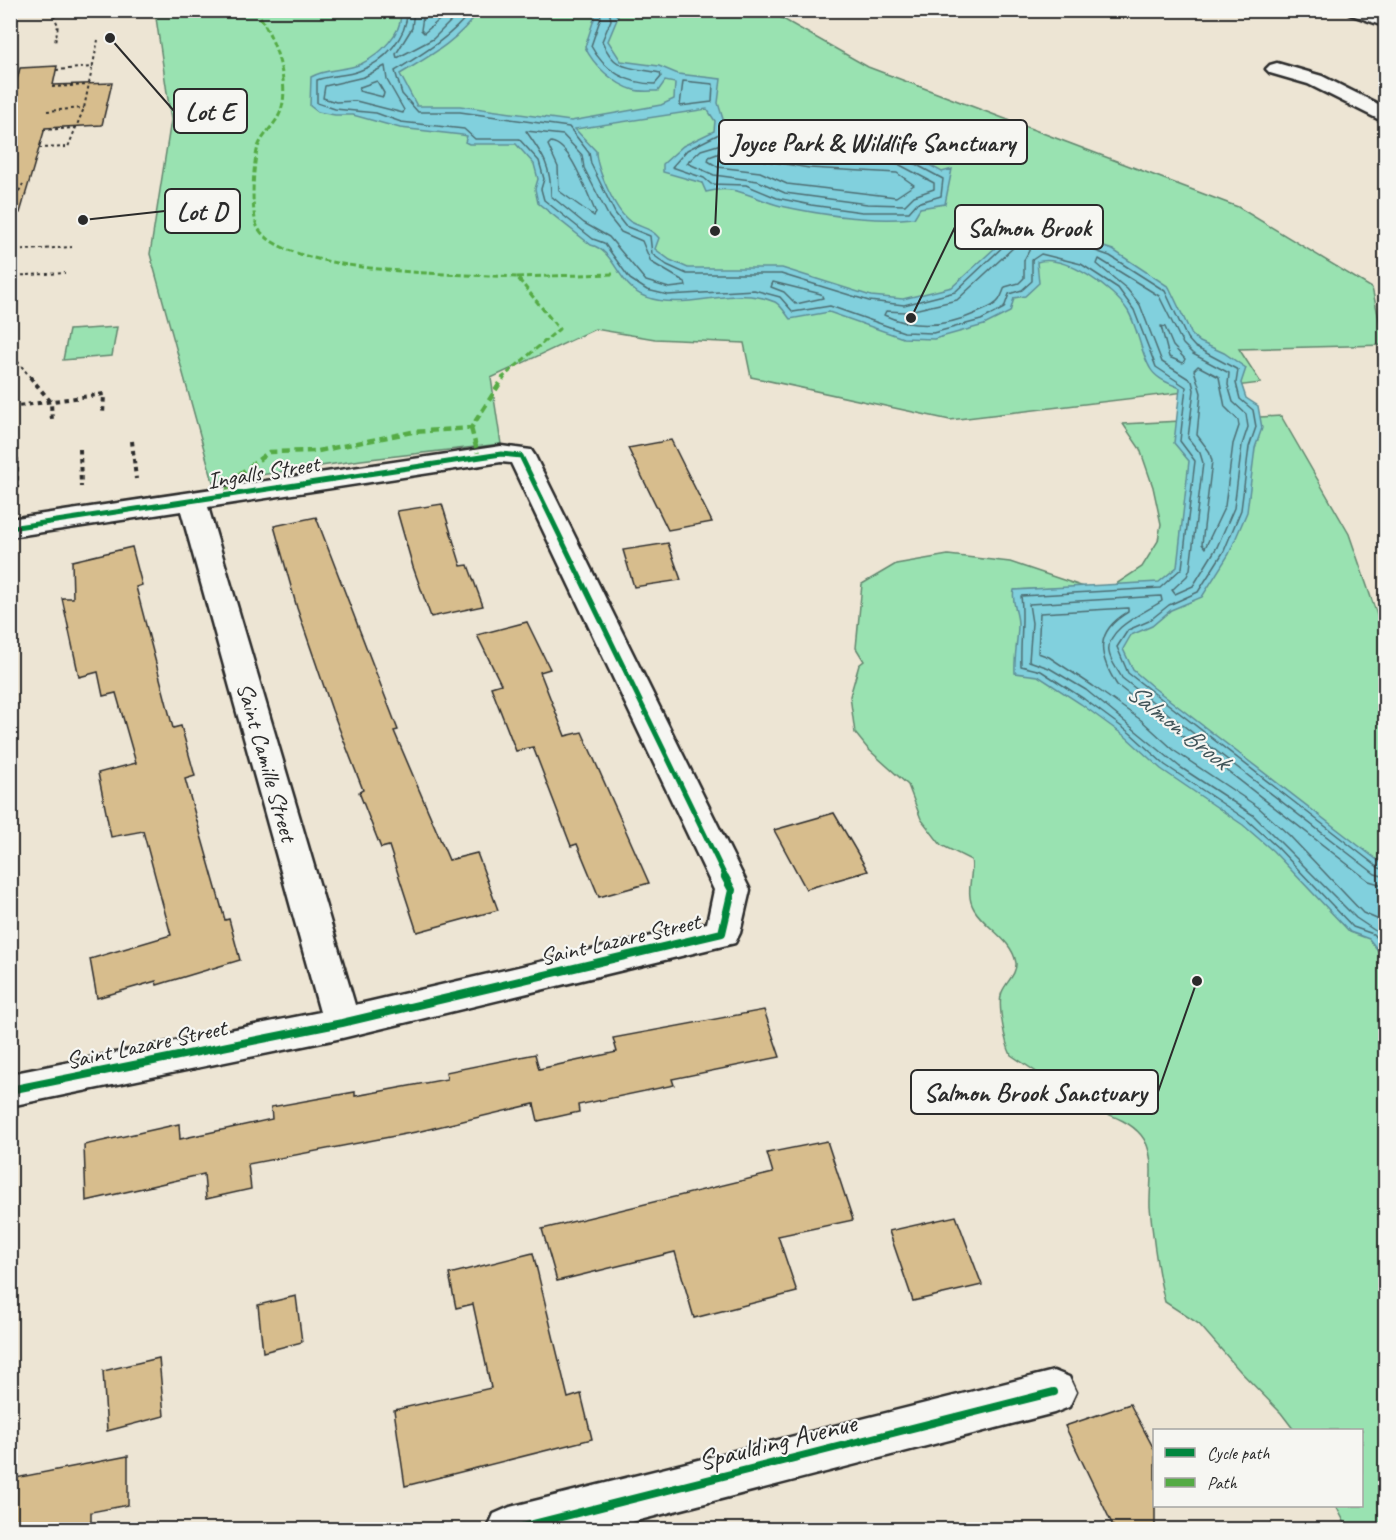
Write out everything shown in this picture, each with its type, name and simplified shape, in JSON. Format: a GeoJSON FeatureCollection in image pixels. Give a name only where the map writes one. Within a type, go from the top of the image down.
{"type":"FeatureCollection","features":[{"type":"Feature","properties":{"kind":"street"},"geometry":{"type":"LineString","coordinates":[[1356,10],[1386,21]]}},
{"type":"Feature","properties":{"kind":"street"},"geometry":{"type":"LineString","coordinates":[[1277,69],[1315,80],[1386,117]]}},
{"type":"Feature","properties":{"kind":"street","name":"Ingalls Street"},"geometry":{"type":"LineString","coordinates":[[10,528],[501,454],[520,456]]}},
{"type":"Feature","properties":{"kind":"street","name":"Saint Lazare Street"},"geometry":{"type":"LineString","coordinates":[[10,1090],[342,1023],[722,933],[732,890],[520,456]]}},
{"type":"Feature","properties":{"kind":"street","name":"Saint Camille Street"},"geometry":{"type":"LineString","coordinates":[[192,501],[342,1023]]}},
{"type":"Feature","properties":{"kind":"street","name":"Spaulding Avenue"},"geometry":{"type":"LineString","coordinates":[[510,1530],[1054,1392]]}},
{"type":"Feature","properties":{"kind":"path"},"geometry":{"type":"LineString","coordinates":[[20,13],[26,10]]}},
{"type":"Feature","properties":{"kind":"path"},"geometry":{"type":"LineString","coordinates":[[51,10],[58,25],[55,43]]}},
{"type":"Feature","properties":{"kind":"path"},"geometry":{"type":"LineString","coordinates":[[39,148],[68,147],[84,108],[98,40]]}},
{"type":"Feature","properties":{"kind":"path"},"geometry":{"type":"LineString","coordinates":[[56,70],[93,67]]}},
{"type":"Feature","properties":{"kind":"path"},"geometry":{"type":"LineString","coordinates":[[10,81],[17,80]]}},
{"type":"Feature","properties":{"kind":"path"},"geometry":{"type":"LineString","coordinates":[[52,87],[88,85]]}},
{"type":"Feature","properties":{"kind":"path"},"geometry":{"type":"LineString","coordinates":[[47,111],[84,108]]}},
{"type":"Feature","properties":{"kind":"path"},"geometry":{"type":"LineString","coordinates":[[43,130],[75,128]]}},
{"type":"Feature","properties":{"kind":"path"},"geometry":{"type":"LineString","coordinates":[[10,207],[15,194],[23,184]]}},
{"type":"Feature","properties":{"kind":"path"},"geometry":{"type":"LineString","coordinates":[[10,251],[72,248]]}},
{"type":"Feature","properties":{"kind":"path"},"geometry":{"type":"LineString","coordinates":[[10,276],[65,273]]}},
{"type":"Feature","properties":{"kind":"path"},"geometry":{"type":"LineString","coordinates":[[10,294],[16,276]]}},
{"type":"Feature","properties":{"kind":"path"},"geometry":{"type":"LineString","coordinates":[[10,352],[51,402],[52,422]]}},
{"type":"Feature","properties":{"kind":"path"},"geometry":{"type":"LineString","coordinates":[[10,407],[104,394],[103,415]]}},
{"type":"Feature","properties":{"kind":"path"},"geometry":{"type":"LineString","coordinates":[[132,441],[136,482]]}},
{"type":"Feature","properties":{"kind":"path"},"geometry":{"type":"LineString","coordinates":[[80,448],[81,490]]}},
{"type":"Feature","properties":{"kind":"path"},"geometry":{"type":"LineString","coordinates":[[17,458],[17,500]]}},
{"type":"Feature","properties":{"kind":"green space"},"geometry":{"type":"Polygon","coordinates":[[[155,11],[769,11],[868,67],[1238,207],[1372,288],[1385,345],[1239,349],[1261,383],[950,420],[751,377],[744,343],[655,339],[595,329],[491,378],[501,444],[361,460],[213,482],[150,254],[171,120],[155,11]]]}},
{"type":"Feature","properties":{"kind":"green space"},"geometry":{"type":"Polygon","coordinates":[[[117,327],[112,356],[63,360],[69,330],[117,327]]]}},
{"type":"Feature","properties":{"kind":"green space"},"geometry":{"type":"Polygon","coordinates":[[[1281,416],[1349,534],[1385,638],[1385,1529],[1348,1529],[1337,1507],[1363,1507],[1363,1429],[1293,1429],[1199,1324],[1165,1302],[1152,1231],[1151,1160],[1146,1143],[1133,1127],[1080,1103],[1011,1055],[1004,1033],[1000,1005],[1002,992],[1013,974],[1016,963],[1004,940],[979,916],[971,903],[971,860],[941,845],[921,819],[908,785],[868,749],[855,733],[850,696],[859,665],[864,661],[856,648],[862,584],[896,564],[948,555],[1010,562],[1084,587],[1014,590],[1098,596],[1142,567],[1158,541],[1161,524],[1153,487],[1140,449],[1123,424],[1281,416]]]}},
{"type":"Feature","properties":{"kind":"water"},"geometry":{"type":"Polygon","coordinates":[[[400,11],[479,11],[453,39],[400,74],[417,106],[460,106],[571,121],[661,105],[674,99],[675,83],[665,81],[658,91],[634,90],[612,79],[593,60],[585,47],[595,16],[589,11],[613,11],[618,17],[608,41],[621,61],[659,66],[678,74],[721,79],[718,103],[727,132],[812,146],[904,151],[942,172],[952,169],[945,204],[920,208],[914,218],[847,217],[781,206],[736,191],[706,192],[702,183],[663,172],[663,164],[683,146],[714,131],[715,121],[707,109],[575,129],[596,151],[599,168],[619,210],[631,222],[650,230],[659,238],[655,249],[670,260],[688,268],[782,268],[871,296],[903,299],[952,287],[1008,233],[1058,232],[1113,250],[1169,287],[1192,335],[1200,342],[1224,353],[1246,368],[1241,383],[1246,398],[1258,406],[1262,428],[1255,448],[1247,512],[1229,554],[1202,597],[1171,610],[1152,626],[1131,635],[1123,649],[1133,670],[1154,688],[1385,866],[1385,959],[1369,939],[1350,932],[1273,851],[1243,825],[1161,769],[1126,737],[1081,704],[1038,676],[1015,673],[1018,624],[1013,599],[1014,590],[1159,582],[1177,567],[1189,461],[1174,443],[1180,388],[1153,372],[1128,311],[1112,293],[1074,268],[1061,263],[1037,262],[1039,283],[1025,296],[1014,298],[1010,312],[984,325],[934,339],[903,338],[829,312],[790,319],[777,303],[760,297],[727,296],[678,302],[646,297],[629,285],[606,254],[538,203],[535,189],[538,179],[534,164],[516,144],[469,144],[465,142],[467,136],[400,128],[353,115],[318,112],[310,106],[311,77],[322,72],[361,64],[375,55],[394,35],[400,19],[400,11]]]}},
{"type":"Feature","properties":{"kind":"building"},"geometry":{"type":"Polygon","coordinates":[[[57,66],[53,85],[112,83],[102,125],[45,128],[20,213],[10,211],[10,107],[20,68],[57,66]]]}},
{"type":"Feature","properties":{"kind":"building"},"geometry":{"type":"Polygon","coordinates":[[[671,440],[712,522],[668,530],[628,448],[671,440]]]}},
{"type":"Feature","properties":{"kind":"building"},"geometry":{"type":"Polygon","coordinates":[[[442,504],[461,566],[468,565],[483,606],[431,617],[413,567],[397,511],[442,504]]]}},
{"type":"Feature","properties":{"kind":"building"},"geometry":{"type":"Polygon","coordinates":[[[316,517],[398,730],[394,731],[449,860],[477,853],[498,910],[417,932],[389,846],[381,848],[359,792],[363,790],[332,710],[297,608],[274,526],[316,517]]]}},
{"type":"Feature","properties":{"kind":"building"},"geometry":{"type":"Polygon","coordinates":[[[668,543],[681,580],[634,587],[623,550],[668,543]]]}},
{"type":"Feature","properties":{"kind":"building"},"geometry":{"type":"Polygon","coordinates":[[[132,547],[142,585],[136,587],[173,728],[181,726],[195,776],[185,779],[225,920],[229,919],[240,960],[157,985],[156,981],[97,998],[90,959],[171,935],[143,831],[111,837],[98,773],[136,763],[116,693],[103,696],[98,672],[79,677],[62,598],[73,598],[72,561],[132,547]]]}},
{"type":"Feature","properties":{"kind":"building"},"geometry":{"type":"Polygon","coordinates":[[[527,622],[550,669],[540,672],[565,736],[582,732],[649,883],[599,897],[577,844],[571,846],[533,747],[516,751],[491,687],[501,684],[477,635],[527,622]]]}},
{"type":"Feature","properties":{"kind":"building"},"geometry":{"type":"Polygon","coordinates":[[[834,813],[868,871],[806,889],[774,830],[834,813]]]}},
{"type":"Feature","properties":{"kind":"building"},"geometry":{"type":"Polygon","coordinates":[[[764,1010],[780,1057],[672,1079],[674,1085],[578,1105],[579,1112],[538,1121],[534,1104],[421,1131],[248,1164],[251,1189],[206,1199],[204,1174],[86,1201],[84,1145],[179,1124],[180,1139],[272,1119],[271,1107],[355,1092],[355,1096],[447,1079],[446,1072],[535,1054],[539,1069],[617,1052],[613,1038],[764,1010]]]}},
{"type":"Feature","properties":{"kind":"building"},"geometry":{"type":"Polygon","coordinates":[[[827,1141],[853,1220],[778,1236],[797,1292],[694,1318],[675,1252],[557,1281],[542,1229],[773,1173],[767,1153],[827,1141]]]}},
{"type":"Feature","properties":{"kind":"building"},"geometry":{"type":"Polygon","coordinates":[[[956,1216],[982,1285],[913,1301],[889,1231],[956,1216]]]}},
{"type":"Feature","properties":{"kind":"building"},"geometry":{"type":"Polygon","coordinates":[[[533,1253],[568,1398],[581,1394],[592,1439],[405,1486],[394,1410],[491,1388],[473,1304],[456,1308],[449,1274],[533,1253]]]}},
{"type":"Feature","properties":{"kind":"building"},"geometry":{"type":"Polygon","coordinates":[[[296,1296],[302,1342],[263,1352],[258,1305],[296,1296]]]}},
{"type":"Feature","properties":{"kind":"building"},"geometry":{"type":"Polygon","coordinates":[[[159,1358],[164,1416],[107,1431],[103,1371],[159,1358]]]}},
{"type":"Feature","properties":{"kind":"building"},"geometry":{"type":"Polygon","coordinates":[[[1130,1404],[1153,1447],[1155,1530],[1115,1530],[1065,1426],[1130,1404]]]}},
{"type":"Feature","properties":{"kind":"building"},"geometry":{"type":"Polygon","coordinates":[[[128,1456],[128,1505],[91,1512],[91,1530],[10,1530],[10,1479],[128,1456]]]}},
{"type":"Feature","properties":{"kind":"marked path"},"geometry":{"type":"LineString","coordinates":[[227,495],[229,482],[269,452],[318,451],[412,432],[471,428],[498,383],[518,362],[559,329],[517,277],[344,266],[297,252],[264,235],[255,221],[254,212],[257,153],[260,143],[281,112],[284,96],[277,55],[267,28],[255,10]]}},
{"type":"Feature","properties":{"kind":"marked path"},"geometry":{"type":"LineString","coordinates":[[517,277],[613,274]]}},
{"type":"Feature","properties":{"kind":"marked path"},"geometry":{"type":"LineString","coordinates":[[471,428],[479,458]]}},
{"type":"Feature","properties":{"kind":"cycle path"},"geometry":{"type":"LineString","coordinates":[[10,528],[501,454],[521,456],[732,890],[722,933],[342,1023],[10,1090]]}},
{"type":"Feature","properties":{"kind":"cycle path"},"geometry":{"type":"LineString","coordinates":[[510,1530],[1054,1392]]}},
{"type":"Feature","properties":{"kind":"place","name":"Lot E"},"geometry":{"type":"Point","coordinates":[110,38]}},
{"type":"Feature","properties":{"kind":"place","name":"Lot D"},"geometry":{"type":"Point","coordinates":[83,220]}},
{"type":"Feature","properties":{"kind":"place","name":"Joyce Park & Wildlife Sanctuary"},"geometry":{"type":"Point","coordinates":[715,231]}},
{"type":"Feature","properties":{"kind":"place","name":"Salmon Brook"},"geometry":{"type":"Point","coordinates":[911,318]}},
{"type":"Feature","properties":{"kind":"place","name":"Salmon Brook Sanctuary"},"geometry":{"type":"Point","coordinates":[1197,981]}}]}
